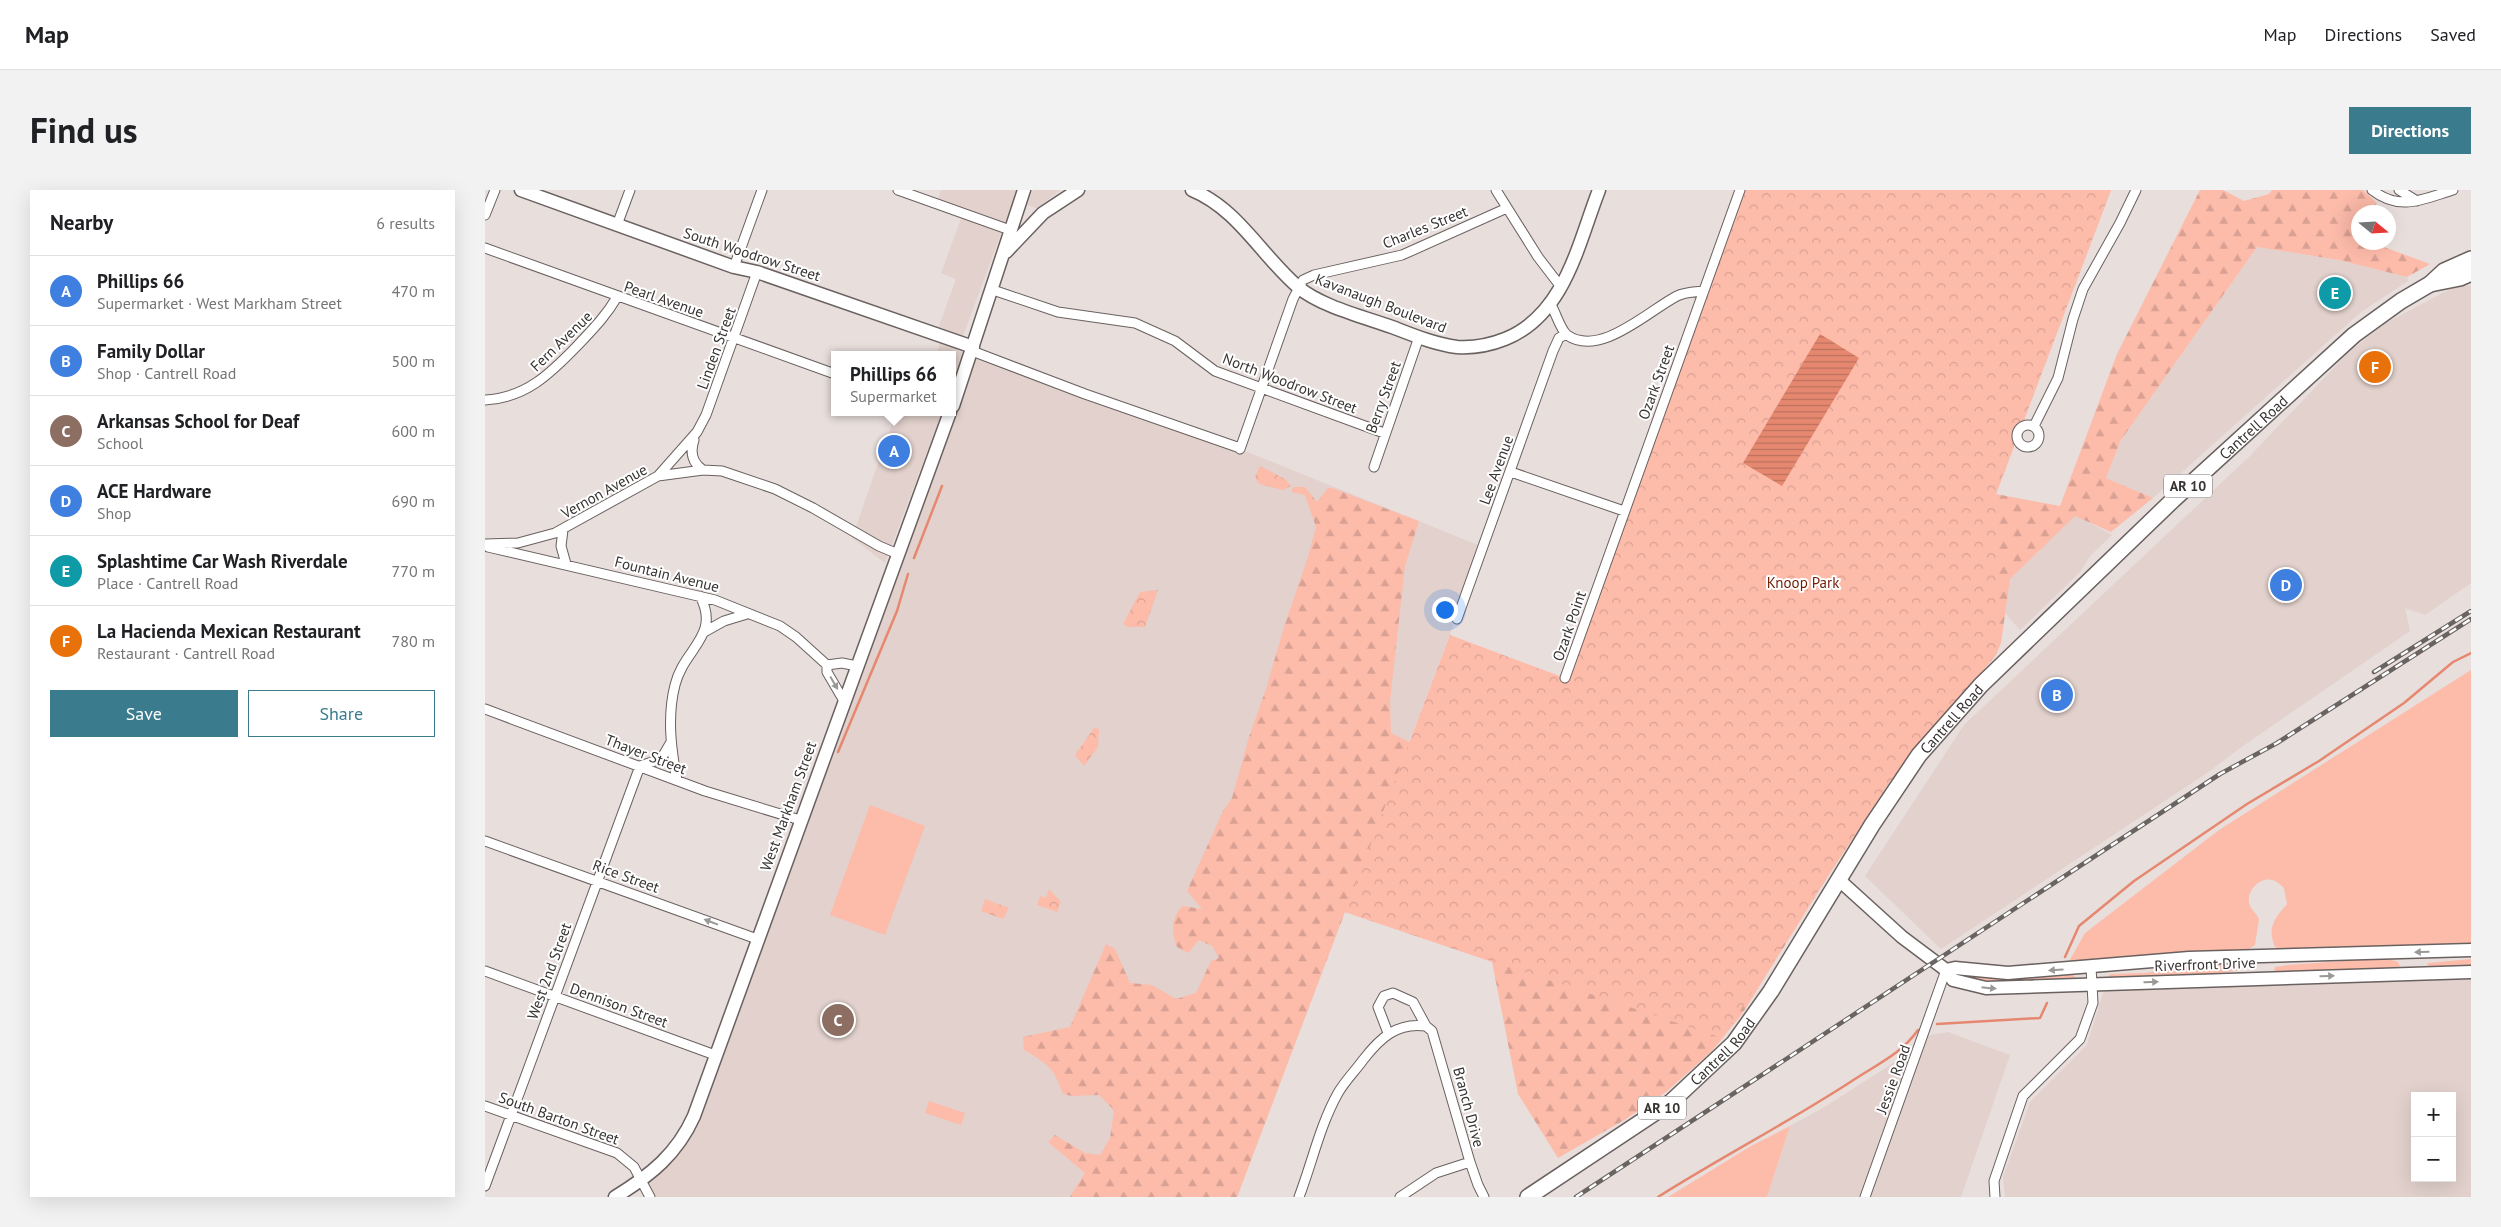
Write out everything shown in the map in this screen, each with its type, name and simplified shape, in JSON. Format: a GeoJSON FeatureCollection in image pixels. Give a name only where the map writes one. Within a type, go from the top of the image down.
{"type":"FeatureCollection","features":[{"type":"Feature","properties":{"kind":"main road","name":"Cantrell Road"},"geometry":{"type":"LineString","coordinates":[[1528,1197],[1671,1102],[1734,1043],[1771,991],[1838,879],[1919,755],[1981,685],[2173,500],[2355,336],[2401,301],[2430,284],[2444,271],[2471,259]]}},
{"type":"Feature","properties":{"kind":"main road","name":"Cantrell Road"},"geometry":{"type":"LineString","coordinates":[[2430,284],[2467,276]]}},
{"type":"Feature","properties":{"kind":"street"},"geometry":{"type":"LineString","coordinates":[[485,215],[495,190]]}},
{"type":"Feature","properties":{"kind":"street","name":"South Woodrow Street"},"geometry":{"type":"LineString","coordinates":[[521,190],[734,267],[757,272],[973,349]]}},
{"type":"Feature","properties":{"kind":"street"},"geometry":{"type":"LineString","coordinates":[[617,225],[630,190]]}},
{"type":"Feature","properties":{"kind":"street"},"geometry":{"type":"LineString","coordinates":[[734,267],[762,190]]}},
{"type":"Feature","properties":{"kind":"street"},"geometry":{"type":"LineString","coordinates":[[898,190],[1010,230]]}},
{"type":"Feature","properties":{"kind":"street","name":"West Markham Street"},"geometry":{"type":"LineString","coordinates":[[956,393],[993,290],[1010,230],[1024,190]]}},
{"type":"Feature","properties":{"kind":"street"},"geometry":{"type":"LineString","coordinates":[[1003,256],[1043,213],[1078,190]]}},
{"type":"Feature","properties":{"kind":"street","name":"Kavanaugh Boulevard"},"geometry":{"type":"LineString","coordinates":[[1192,190],[1224,209],[1299,288],[1332,305],[1419,337],[1456,346],[1489,344],[1524,330],[1551,304],[1561,287],[1599,190]]}},
{"type":"Feature","properties":{"kind":"street"},"geometry":{"type":"LineString","coordinates":[[1496,190],[1538,257],[1561,287]]}},
{"type":"Feature","properties":{"kind":"street","name":"Ozark Street"},"geometry":{"type":"LineString","coordinates":[[1599,584],[1703,291],[1741,190]]}},
{"type":"Feature","properties":{"kind":"street"},"geometry":{"type":"LineString","coordinates":[[2034,426],[2058,378],[2073,319],[2083,289],[2136,190]]}},
{"type":"Feature","properties":{"kind":"street"},"geometry":{"type":"LineString","coordinates":[[2372,190],[2387,200],[2396,203],[2417,200],[2453,190]]}},
{"type":"Feature","properties":{"kind":"street"},"geometry":{"type":"LineString","coordinates":[[2399,190],[2417,200]]}},
{"type":"Feature","properties":{"kind":"street","name":"Charles Street"},"geometry":{"type":"LineString","coordinates":[[1299,288],[1305,278],[1402,255],[1507,208]]}},
{"type":"Feature","properties":{"kind":"street","name":"Pearl Avenue"},"geometry":{"type":"LineString","coordinates":[[485,248],[831,373]]}},
{"type":"Feature","properties":{"kind":"street","name":"Linden Street"},"geometry":{"type":"LineString","coordinates":[[703,470],[695,462],[692,445],[714,395],[757,272]]}},
{"type":"Feature","properties":{"kind":"street"},"geometry":{"type":"LineString","coordinates":[[973,349],[1085,394],[1240,448],[1293,299],[1299,288]]}},
{"type":"Feature","properties":{"kind":"street","name":"North Woodrow Street"},"geometry":{"type":"LineString","coordinates":[[993,290],[1058,312],[1135,323],[1168,337],[1215,371],[1384,433]]}},
{"type":"Feature","properties":{"kind":"street"},"geometry":{"type":"LineString","coordinates":[[1551,304],[1566,334],[1580,340],[1602,340],[1679,296],[1703,291]]}},
{"type":"Feature","properties":{"kind":"street","name":"Fern Avenue"},"geometry":{"type":"LineString","coordinates":[[485,400],[518,394],[550,374],[598,326],[617,297]]}},
{"type":"Feature","properties":{"kind":"street","name":"Lee Avenue"},"geometry":{"type":"LineString","coordinates":[[1457,619],[1553,351],[1559,338],[1566,334]]}},
{"type":"Feature","properties":{"kind":"street","name":"Berry Street"},"geometry":{"type":"LineString","coordinates":[[1374,466],[1419,337]]}},
{"type":"Feature","properties":{"kind":"street","name":"West Markham Street"},"geometry":{"type":"LineString","coordinates":[[615,1197],[641,1180],[680,1143],[694,1116],[947,416]]}},
{"type":"Feature","properties":{"kind":"street","name":"Linden Street"},"geometry":{"type":"LineString","coordinates":[[658,476],[697,432]]}},
{"type":"Feature","properties":{"kind":"street","name":"Vernon Avenue"},"geometry":{"type":"LineString","coordinates":[[485,545],[518,543],[563,530],[658,476],[703,470],[722,471],[775,489],[879,546],[898,554]]}},
{"type":"Feature","properties":{"kind":"street"},"geometry":{"type":"LineString","coordinates":[[1511,472],[1624,511]]}},
{"type":"Feature","properties":{"kind":"street"},"geometry":{"type":"LineString","coordinates":[[563,530],[561,546],[566,564]]}},
{"type":"Feature","properties":{"kind":"street","name":"Fountain Avenue"},"geometry":{"type":"LineString","coordinates":[[485,545],[730,604],[747,614],[780,626],[796,636],[827,665],[827,672],[844,701]]}},
{"type":"Feature","properties":{"kind":"street","name":"Ozark Point"},"geometry":{"type":"LineString","coordinates":[[1565,678],[1599,584]]}},
{"type":"Feature","properties":{"kind":"street"},"geometry":{"type":"LineString","coordinates":[[700,596],[707,613],[706,631]]}},
{"type":"Feature","properties":{"kind":"street"},"geometry":{"type":"LineString","coordinates":[[677,780],[671,742],[672,699],[677,679],[689,653],[706,631],[724,621],[747,614]]}},
{"type":"Feature","properties":{"kind":"street"},"geometry":{"type":"LineString","coordinates":[[827,665],[842,663],[857,666]]}},
{"type":"Feature","properties":{"kind":"street","name":"Thayer Street"},"geometry":{"type":"LineString","coordinates":[[485,709],[677,780],[800,820]]}},
{"type":"Feature","properties":{"kind":"street"},"geometry":{"type":"LineString","coordinates":[[640,766],[661,759],[671,742]]}},
{"type":"Feature","properties":{"kind":"street","name":"West 2nd Street"},"geometry":{"type":"LineString","coordinates":[[485,1186],[640,766]]}},
{"type":"Feature","properties":{"kind":"street","name":"Rice Street"},"geometry":{"type":"LineString","coordinates":[[485,841],[757,939]]}},
{"type":"Feature","properties":{"kind":"street","name":"Riverfront Drive"},"geometry":{"type":"LineString","coordinates":[[1838,879],[1902,937],[1946,970],[1953,980],[1986,988],[2471,972]]}},
{"type":"Feature","properties":{"kind":"street","name":"Riverfront Drive"},"geometry":{"type":"LineString","coordinates":[[1946,970],[1955,968],[2008,973],[2194,958],[2471,950]]}},
{"type":"Feature","properties":{"kind":"street"},"geometry":{"type":"LineString","coordinates":[[1995,1197],[1994,1181],[2023,1096],[2080,1039],[2093,1003],[2091,967]]}},
{"type":"Feature","properties":{"kind":"street","name":"Jessie Road"},"geometry":{"type":"LineString","coordinates":[[1865,1197],[1946,970]]}},
{"type":"Feature","properties":{"kind":"street","name":"Dennison Street"},"geometry":{"type":"LineString","coordinates":[[485,972],[715,1055]]}},
{"type":"Feature","properties":{"kind":"street","name":"Branch Drive"},"geometry":{"type":"LineString","coordinates":[[1387,1033],[1378,1007],[1380,1000],[1390,993],[1400,995],[1413,1002],[1436,1041],[1470,1162],[1484,1197]]}},
{"type":"Feature","properties":{"kind":"street"},"geometry":{"type":"LineString","coordinates":[[1299,1197],[1332,1106],[1339,1092],[1376,1044],[1387,1033],[1409,1025],[1426,1026]]}},
{"type":"Feature","properties":{"kind":"street","name":"South Barton Street"},"geometry":{"type":"LineString","coordinates":[[485,1106],[617,1153],[629,1161],[641,1180]]}},
{"type":"Feature","properties":{"kind":"street"},"geometry":{"type":"LineString","coordinates":[[1400,1197],[1436,1173],[1470,1162]]}},
{"type":"Feature","properties":{"kind":"street"},"geometry":{"type":"LineString","coordinates":[[641,1180],[650,1197]]}},
{"type":"Feature","properties":{"kind":"shaded area"},"geometry":{"type":"Polygon","coordinates":[[[941,190],[1017,190],[958,350],[964,353],[956,376],[956,351],[937,351],[940,343],[934,340],[956,279],[941,273],[962,216],[935,208],[941,190]]]}},
{"type":"Feature","properties":{"kind":"shaded area"},"geometry":{"type":"Polygon","coordinates":[[[1033,190],[1061,190],[1036,208],[1027,205],[1033,190]]]}},
{"type":"Feature","properties":{"kind":"shaded area"},"geometry":{"type":"Polygon","coordinates":[[[2257,247],[2339,260],[2407,277],[2408,281],[2361,312],[2153,498],[2106,478],[2121,440],[2257,247]]]}},
{"type":"Feature","properties":{"kind":"shaded area"},"geometry":{"type":"Polygon","coordinates":[[[2458,285],[2471,286],[2471,583],[2425,615],[2405,608],[2410,631],[2240,748],[2207,773],[1941,949],[1865,876],[1964,725],[2250,456],[2348,353],[2386,323],[2458,285]]]}},
{"type":"Feature","properties":{"kind":"shaded area"},"geometry":{"type":"Polygon","coordinates":[[[1820,334],[1859,358],[1782,486],[1743,463],[1820,334]]]}},
{"type":"Feature","properties":{"kind":"shaded area"},"geometry":{"type":"Polygon","coordinates":[[[973,347],[1240,449],[1483,547],[1237,1197],[649,1197],[641,1180],[680,1143],[948,416],[956,416],[956,393],[973,347]]]}},
{"type":"Feature","properties":{"kind":"shaded area"},"geometry":{"type":"Polygon","coordinates":[[[895,416],[940,416],[885,563],[852,538],[895,416]]]}},
{"type":"Feature","properties":{"kind":"shaded area"},"geometry":{"type":"Polygon","coordinates":[[[2075,515],[2112,535],[2090,556],[2080,572],[2020,630],[2005,613],[2010,579],[2075,515]]]}},
{"type":"Feature","properties":{"kind":"shaded area"},"geometry":{"type":"Polygon","coordinates":[[[2471,978],[2471,1197],[2005,1197],[2003,1177],[2030,1102],[2087,1045],[2103,993],[2111,989],[2471,978]]]}},
{"type":"Feature","properties":{"kind":"shaded area"},"geometry":{"type":"Polygon","coordinates":[[[1948,1032],[2010,1055],[1961,1197],[1767,1197],[1790,1126],[1823,1108],[1909,1053],[1919,1037],[1948,1032]]]}},
{"type":"Feature","properties":{"kind":"green space","name":"Knoop Park"},"geometry":{"type":"Polygon","coordinates":[[[1736,190],[2111,190],[1996,494],[1996,654],[1895,774],[1722,1038],[1345,912],[1450,635],[1565,678],[1736,190]]]}},
{"type":"Feature","properties":{"kind":"green space","name":"Knoop Park"},"geometry":{"type":"Polygon","coordinates":[[[1984,190],[2111,190],[1996,494],[2060,506],[2117,354],[2200,190],[2223,190],[2244,201],[2269,194],[2272,190],[2363,190],[2377,203],[2376,205],[2351,205],[2351,250],[2392,250],[2430,264],[2407,277],[2339,260],[2257,247],[2121,440],[2106,478],[2153,498],[2111,532],[2075,516],[2010,579],[2001,643],[1996,655],[1879,794],[1742,1014],[1712,1051],[1666,1092],[1626,1119],[1558,1158],[1518,1094],[1492,962],[1345,912],[1237,1197],[1070,1197],[1085,1173],[1048,1142],[1055,1135],[1085,1153],[1100,1155],[1110,1138],[1114,1110],[1099,1095],[1072,1096],[1063,1094],[1053,1072],[1039,1059],[1024,1050],[1023,1037],[1070,1027],[1106,944],[1115,949],[1130,983],[1152,985],[1176,999],[1196,993],[1211,961],[1219,958],[1212,946],[1199,940],[1188,953],[1177,947],[1173,925],[1182,906],[1202,909],[1187,891],[1223,811],[1232,798],[1249,737],[1308,557],[1316,527],[1305,495],[1291,492],[1293,487],[1305,487],[1317,502],[1328,488],[1332,488],[1419,521],[1405,566],[1390,701],[1391,733],[1409,742],[1561,679],[1984,190]]]}},
{"type":"Feature","properties":{"kind":"green space"},"geometry":{"type":"Polygon","coordinates":[[[1260,466],[1285,479],[1291,486],[1283,490],[1259,484],[1255,477],[1260,466]]]}},
{"type":"Feature","properties":{"kind":"green space"},"geometry":{"type":"Polygon","coordinates":[[[1158,590],[1145,627],[1128,627],[1123,624],[1140,592],[1158,590]]]}},
{"type":"Feature","properties":{"kind":"green space"},"geometry":{"type":"Polygon","coordinates":[[[2471,670],[2471,946],[2283,951],[2275,947],[2272,929],[2275,919],[2287,904],[2284,888],[2270,879],[2259,882],[2249,895],[2250,906],[2259,919],[2255,945],[2243,953],[2067,965],[2085,933],[2219,830],[2471,670]]]}},
{"type":"Feature","properties":{"kind":"green space"},"geometry":{"type":"Polygon","coordinates":[[[1094,728],[1099,729],[1098,747],[1084,766],[1075,755],[1094,728]]]}},
{"type":"Feature","properties":{"kind":"green space"},"geometry":{"type":"Polygon","coordinates":[[[870,805],[925,826],[885,935],[830,915],[870,805]]]}},
{"type":"Feature","properties":{"kind":"green space"},"geometry":{"type":"Polygon","coordinates":[[[1049,889],[1061,902],[1057,912],[1037,905],[1040,896],[1046,898],[1049,889]]]}},
{"type":"Feature","properties":{"kind":"green space"},"geometry":{"type":"Polygon","coordinates":[[[985,899],[1009,908],[1003,919],[981,911],[985,899]]]}},
{"type":"Feature","properties":{"kind":"green space"},"geometry":{"type":"Polygon","coordinates":[[[2386,958],[2398,962],[2400,966],[2395,969],[2283,974],[2274,971],[2275,967],[2288,965],[2386,958]]]}},
{"type":"Feature","properties":{"kind":"green space"},"geometry":{"type":"Polygon","coordinates":[[[2471,959],[2471,969],[2439,969],[2427,965],[2428,963],[2471,959]]]}},
{"type":"Feature","properties":{"kind":"green space"},"geometry":{"type":"Polygon","coordinates":[[[2235,962],[2247,967],[2235,971],[2165,979],[2107,979],[2110,974],[2146,973],[2204,963],[2235,962]]]}},
{"type":"Feature","properties":{"kind":"green space"},"geometry":{"type":"Polygon","coordinates":[[[1973,974],[1995,977],[2073,975],[2077,979],[1987,983],[1959,976],[1973,974]]]}},
{"type":"Feature","properties":{"kind":"green space"},"geometry":{"type":"Polygon","coordinates":[[[929,1101],[965,1113],[961,1125],[925,1113],[929,1101]]]}},
{"type":"Feature","properties":{"kind":"green space"},"geometry":{"type":"Polygon","coordinates":[[[1790,1126],[1767,1197],[1668,1197],[1751,1146],[1790,1126]]]}},
{"type":"Feature","properties":{"kind":"waterway"},"geometry":{"type":"LineString","coordinates":[[914,558],[942,486]]}},
{"type":"Feature","properties":{"kind":"waterway"},"geometry":{"type":"LineString","coordinates":[[838,752],[897,611],[908,574]]}},
{"type":"Feature","properties":{"kind":"waterway"},"geometry":{"type":"LineString","coordinates":[[2065,957],[2079,926],[2134,881],[2247,804],[2319,761],[2404,703],[2453,662],[2471,653]]}},
{"type":"Feature","properties":{"kind":"waterway"},"geometry":{"type":"LineString","coordinates":[[1937,1024],[2040,1018],[2047,1003]]}},
{"type":"Feature","properties":{"kind":"waterway"},"geometry":{"type":"LineString","coordinates":[[1658,1197],[1881,1063],[1905,1045],[1918,1030]]}},
{"type":"Feature","properties":{"kind":"railway"},"geometry":{"type":"LineString","coordinates":[[2374,672],[2471,611]]}},
{"type":"Feature","properties":{"kind":"railway"},"geometry":{"type":"LineString","coordinates":[[1576,1197],[2220,774],[2277,743],[2471,619]]}},
{"type":"Feature","properties":{"kind":"place","name":"Splashtime Car Wash Riverdale"},"geometry":{"type":"Point","coordinates":[2335,293]}},
{"type":"Feature","properties":{"kind":"place","name":"La Hacienda Mexican Restaurant"},"geometry":{"type":"Point","coordinates":[2375,367]}},
{"type":"Feature","properties":{"kind":"place","name":"Phillips 66"},"geometry":{"type":"Point","coordinates":[894,451]}},
{"type":"Feature","properties":{"kind":"place","name":"ACE Hardware"},"geometry":{"type":"Point","coordinates":[2286,585]}},
{"type":"Feature","properties":{"kind":"place","name":"Family Dollar"},"geometry":{"type":"Point","coordinates":[2057,695]}},
{"type":"Feature","properties":{"kind":"place","name":"Arkansas School for Deaf"},"geometry":{"type":"Point","coordinates":[838,1020]}}]}
